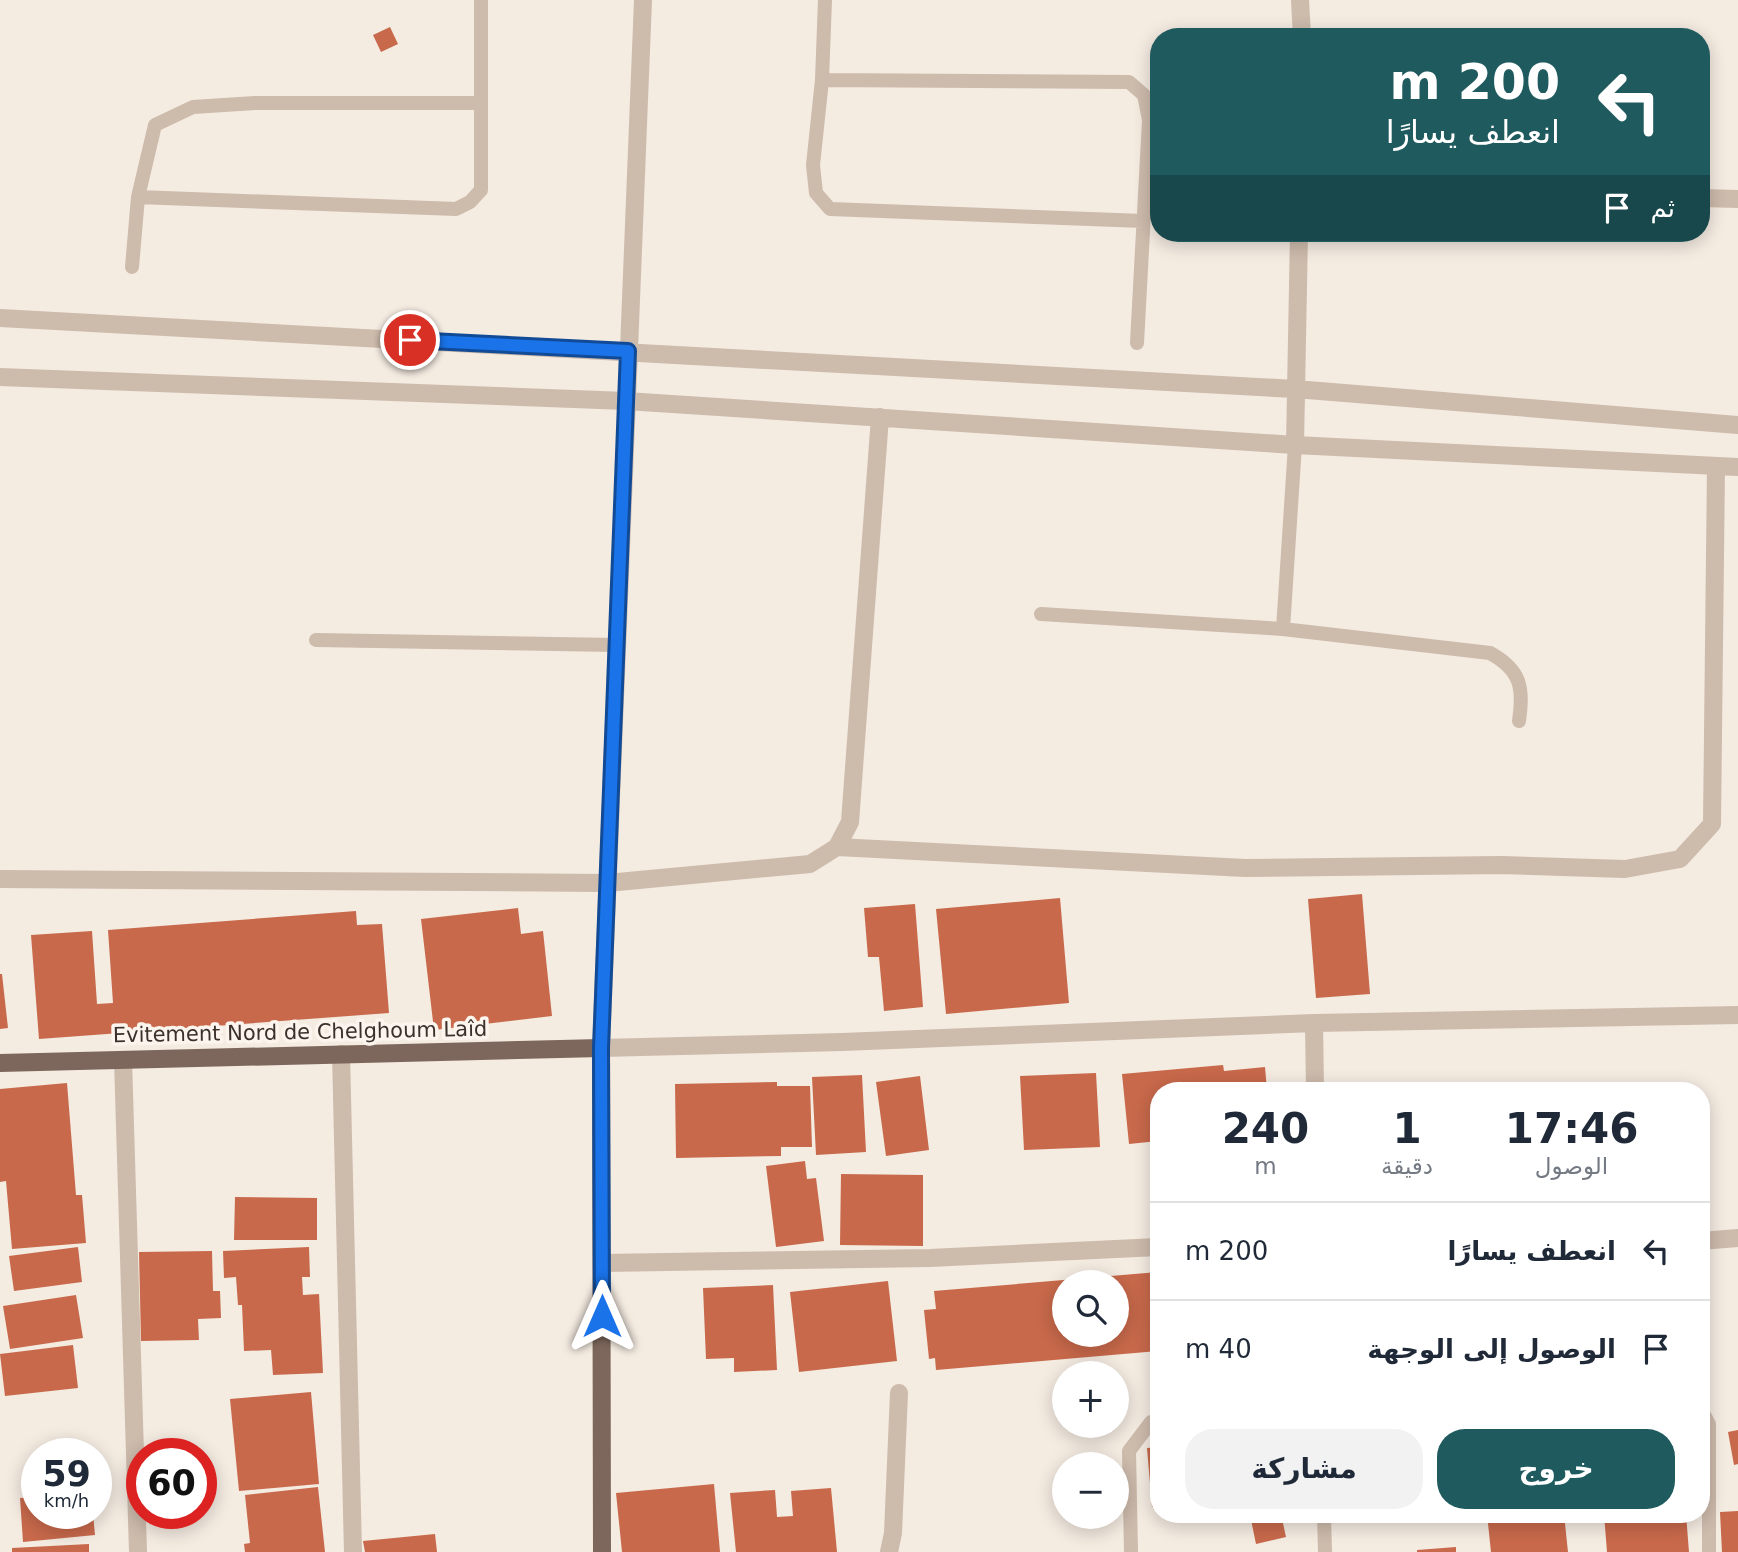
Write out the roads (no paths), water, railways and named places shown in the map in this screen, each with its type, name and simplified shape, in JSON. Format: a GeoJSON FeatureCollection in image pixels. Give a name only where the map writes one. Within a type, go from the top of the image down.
{"type":"FeatureCollection","features":[{"type":"Feature","properties":{"kind":"main road","name":"Evitement Nord de Chelghoum Laîd"},"geometry":{"type":"LineString","coordinates":[[0,1063],[601,1048]]}},
{"type":"Feature","properties":{"kind":"main road"},"geometry":{"type":"LineString","coordinates":[[601,1048],[602,1552]]}},
{"type":"Feature","properties":{"kind":"street"},"geometry":{"type":"LineString","coordinates":[[643,0],[601,1048],[842,1042],[1314,1023],[1738,1015]]}},
{"type":"Feature","properties":{"kind":"street"},"geometry":{"type":"LineString","coordinates":[[1300,0],[1302,28]]}},
{"type":"Feature","properties":{"kind":"street"},"geometry":{"type":"LineString","coordinates":[[1710,198],[1738,199]]}},
{"type":"Feature","properties":{"kind":"street"},"geometry":{"type":"LineString","coordinates":[[1295,445],[1299,242]]}},
{"type":"Feature","properties":{"kind":"street"},"geometry":{"type":"LineString","coordinates":[[0,318],[1295,389],[1738,425]]}},
{"type":"Feature","properties":{"kind":"street"},"geometry":{"type":"LineString","coordinates":[[0,377],[626,401],[1295,445],[1738,467]]}},
{"type":"Feature","properties":{"kind":"street"},"geometry":{"type":"LineString","coordinates":[[0,879],[607,883],[810,864],[837,847],[849,821],[880,417]]}},
{"type":"Feature","properties":{"kind":"street"},"geometry":{"type":"LineString","coordinates":[[837,847],[1245,869],[1501,865],[1625,869],[1680,859],[1712,824],[1716,466]]}},
{"type":"Feature","properties":{"kind":"street"},"geometry":{"type":"LineString","coordinates":[[1314,1023],[1315,1082]]}},
{"type":"Feature","properties":{"kind":"street"},"geometry":{"type":"LineString","coordinates":[[341,1054],[352,1552]]}},
{"type":"Feature","properties":{"kind":"street"},"geometry":{"type":"LineString","coordinates":[[122,1060],[138,1552]]}},
{"type":"Feature","properties":{"kind":"street"},"geometry":{"type":"LineString","coordinates":[[1710,1240],[1738,1238]]}},
{"type":"Feature","properties":{"kind":"street"},"geometry":{"type":"LineString","coordinates":[[602,1263],[930,1258],[1150,1247]]}},
{"type":"Feature","properties":{"kind":"street"},"geometry":{"type":"LineString","coordinates":[[889,1552],[893,1533],[899,1393]]}},
{"type":"Feature","properties":{"kind":"lane"},"geometry":{"type":"LineString","coordinates":[[138,197],[456,209],[470,202],[481,190],[481,0]]}},
{"type":"Feature","properties":{"kind":"lane"},"geometry":{"type":"LineString","coordinates":[[825,0],[822,80],[813,165],[816,193],[830,209],[1143,221]]}},
{"type":"Feature","properties":{"kind":"lane"},"geometry":{"type":"LineString","coordinates":[[822,80],[1129,82],[1144,95],[1149,120],[1137,343]]}},
{"type":"Feature","properties":{"kind":"lane"},"geometry":{"type":"LineString","coordinates":[[132,267],[138,197],[155,125],[193,107],[255,103],[481,103]]}},
{"type":"Feature","properties":{"kind":"lane"},"geometry":{"type":"LineString","coordinates":[[1283,629],[1295,445]]}},
{"type":"Feature","properties":{"kind":"lane"},"geometry":{"type":"LineString","coordinates":[[1041,614],[1283,629],[1490,653],[1504,661],[1515,673],[1521,688],[1519,721]]}},
{"type":"Feature","properties":{"kind":"lane"},"geometry":{"type":"LineString","coordinates":[[316,640],[617,645]]}},
{"type":"Feature","properties":{"kind":"lane"},"geometry":{"type":"LineString","coordinates":[[1131,1552],[1129,1451],[1150,1423]]}},
{"type":"Feature","properties":{"kind":"lane"},"geometry":{"type":"LineString","coordinates":[[1324,1523],[1325,1552]]}},
{"type":"Feature","properties":{"kind":"lane"},"geometry":{"type":"LineString","coordinates":[[1709,1523],[1709,1552]]}}]}
